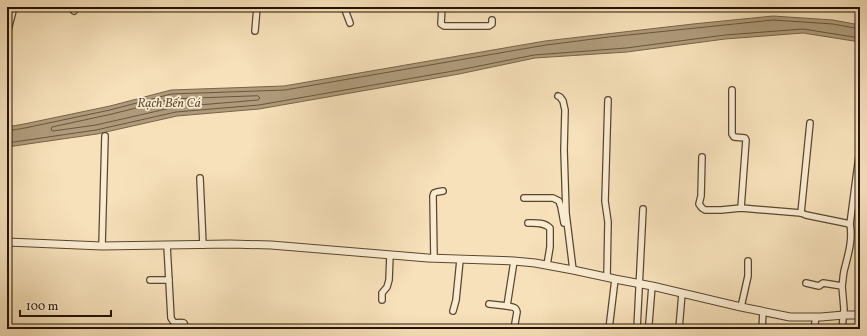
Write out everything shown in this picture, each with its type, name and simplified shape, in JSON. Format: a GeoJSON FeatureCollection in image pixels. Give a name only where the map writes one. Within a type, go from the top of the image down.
{"type":"FeatureCollection","features":[{"type":"Feature","properties":{"kind":"street"},"geometry":{"type":"LineString","coordinates":[[7,34],[14,7]]}},
{"type":"Feature","properties":{"kind":"street"},"geometry":{"type":"LineString","coordinates":[[255,31],[257,7]]}},
{"type":"Feature","properties":{"kind":"street"},"geometry":{"type":"LineString","coordinates":[[344,7],[350,23]]}},
{"type":"Feature","properties":{"kind":"street"},"geometry":{"type":"LineString","coordinates":[[442,7],[441,24],[444,26],[489,26],[492,24],[492,20]]}},
{"type":"Feature","properties":{"kind":"street"},"geometry":{"type":"LineString","coordinates":[[732,90],[732,134],[734,136],[745,138],[746,140],[741,208]]}},
{"type":"Feature","properties":{"kind":"street"},"geometry":{"type":"LineString","coordinates":[[558,96],[563,101],[565,110],[564,150],[566,213],[572,269]]}},
{"type":"Feature","properties":{"kind":"street"},"geometry":{"type":"LineString","coordinates":[[607,277],[608,222],[605,201],[608,100]]}},
{"type":"Feature","properties":{"kind":"street"},"geometry":{"type":"LineString","coordinates":[[801,213],[810,123]]}},
{"type":"Feature","properties":{"kind":"street"},"geometry":{"type":"LineString","coordinates":[[102,246],[106,136]]}},
{"type":"Feature","properties":{"kind":"street"},"geometry":{"type":"LineString","coordinates":[[842,329],[844,315],[842,286],[850,247],[850,224],[860,148]]}},
{"type":"Feature","properties":{"kind":"street"},"geometry":{"type":"LineString","coordinates":[[702,157],[700,206],[705,210],[741,208],[801,213],[850,224]]}},
{"type":"Feature","properties":{"kind":"street"},"geometry":{"type":"LineString","coordinates":[[200,178],[203,245]]}},
{"type":"Feature","properties":{"kind":"street"},"geometry":{"type":"LineString","coordinates":[[434,258],[433,196],[434,193],[443,192]]}},
{"type":"Feature","properties":{"kind":"street"},"geometry":{"type":"LineString","coordinates":[[524,198],[553,198],[559,201],[572,269]]}},
{"type":"Feature","properties":{"kind":"street"},"geometry":{"type":"LineString","coordinates":[[637,329],[643,209]]}},
{"type":"Feature","properties":{"kind":"street"},"geometry":{"type":"LineString","coordinates":[[528,223],[543,224],[550,228],[550,247],[547,265]]}},
{"type":"Feature","properties":{"kind":"street"},"geometry":{"type":"LineString","coordinates":[[7,242],[102,246],[230,244],[271,245],[460,260],[514,261],[572,269],[790,317],[860,315]]}},
{"type":"Feature","properties":{"kind":"street"},"geometry":{"type":"LineString","coordinates":[[167,245],[171,318],[175,323],[184,323],[185,329]]}},
{"type":"Feature","properties":{"kind":"street"},"geometry":{"type":"LineString","coordinates":[[382,300],[382,293],[387,287],[389,280],[390,255]]}},
{"type":"Feature","properties":{"kind":"street"},"geometry":{"type":"LineString","coordinates":[[453,311],[456,300],[460,260]]}},
{"type":"Feature","properties":{"kind":"street"},"geometry":{"type":"LineString","coordinates":[[507,306],[514,261]]}},
{"type":"Feature","properties":{"kind":"street"},"geometry":{"type":"LineString","coordinates":[[740,307],[748,276],[748,261]]}},
{"type":"Feature","properties":{"kind":"street"},"geometry":{"type":"LineString","coordinates":[[609,329],[616,279]]}},
{"type":"Feature","properties":{"kind":"street"},"geometry":{"type":"LineString","coordinates":[[150,280],[169,280]]}},
{"type":"Feature","properties":{"kind":"street"},"geometry":{"type":"LineString","coordinates":[[806,283],[818,286],[822,283],[842,286]]}},
{"type":"Feature","properties":{"kind":"street"},"geometry":{"type":"LineString","coordinates":[[649,323],[652,286]]}},
{"type":"Feature","properties":{"kind":"street"},"geometry":{"type":"LineString","coordinates":[[680,329],[682,293]]}},
{"type":"Feature","properties":{"kind":"street"},"geometry":{"type":"LineString","coordinates":[[489,304],[515,307],[517,312],[514,329]]}},
{"type":"Feature","properties":{"kind":"street"},"geometry":{"type":"LineString","coordinates":[[762,329],[763,312]]}},
{"type":"Feature","properties":{"kind":"street"},"geometry":{"type":"LineString","coordinates":[[814,329],[816,317]]}},
{"type":"Feature","properties":{"kind":"water","name":"Rạch Bến Cá"},"geometry":{"type":"Polygon","coordinates":[[[773,16],[833,20],[860,25],[860,42],[803,33],[725,39],[627,52],[535,58],[459,74],[259,109],[177,116],[97,134],[7,147],[7,127],[110,106],[171,90],[284,86],[545,41],[773,16]]]}}]}
